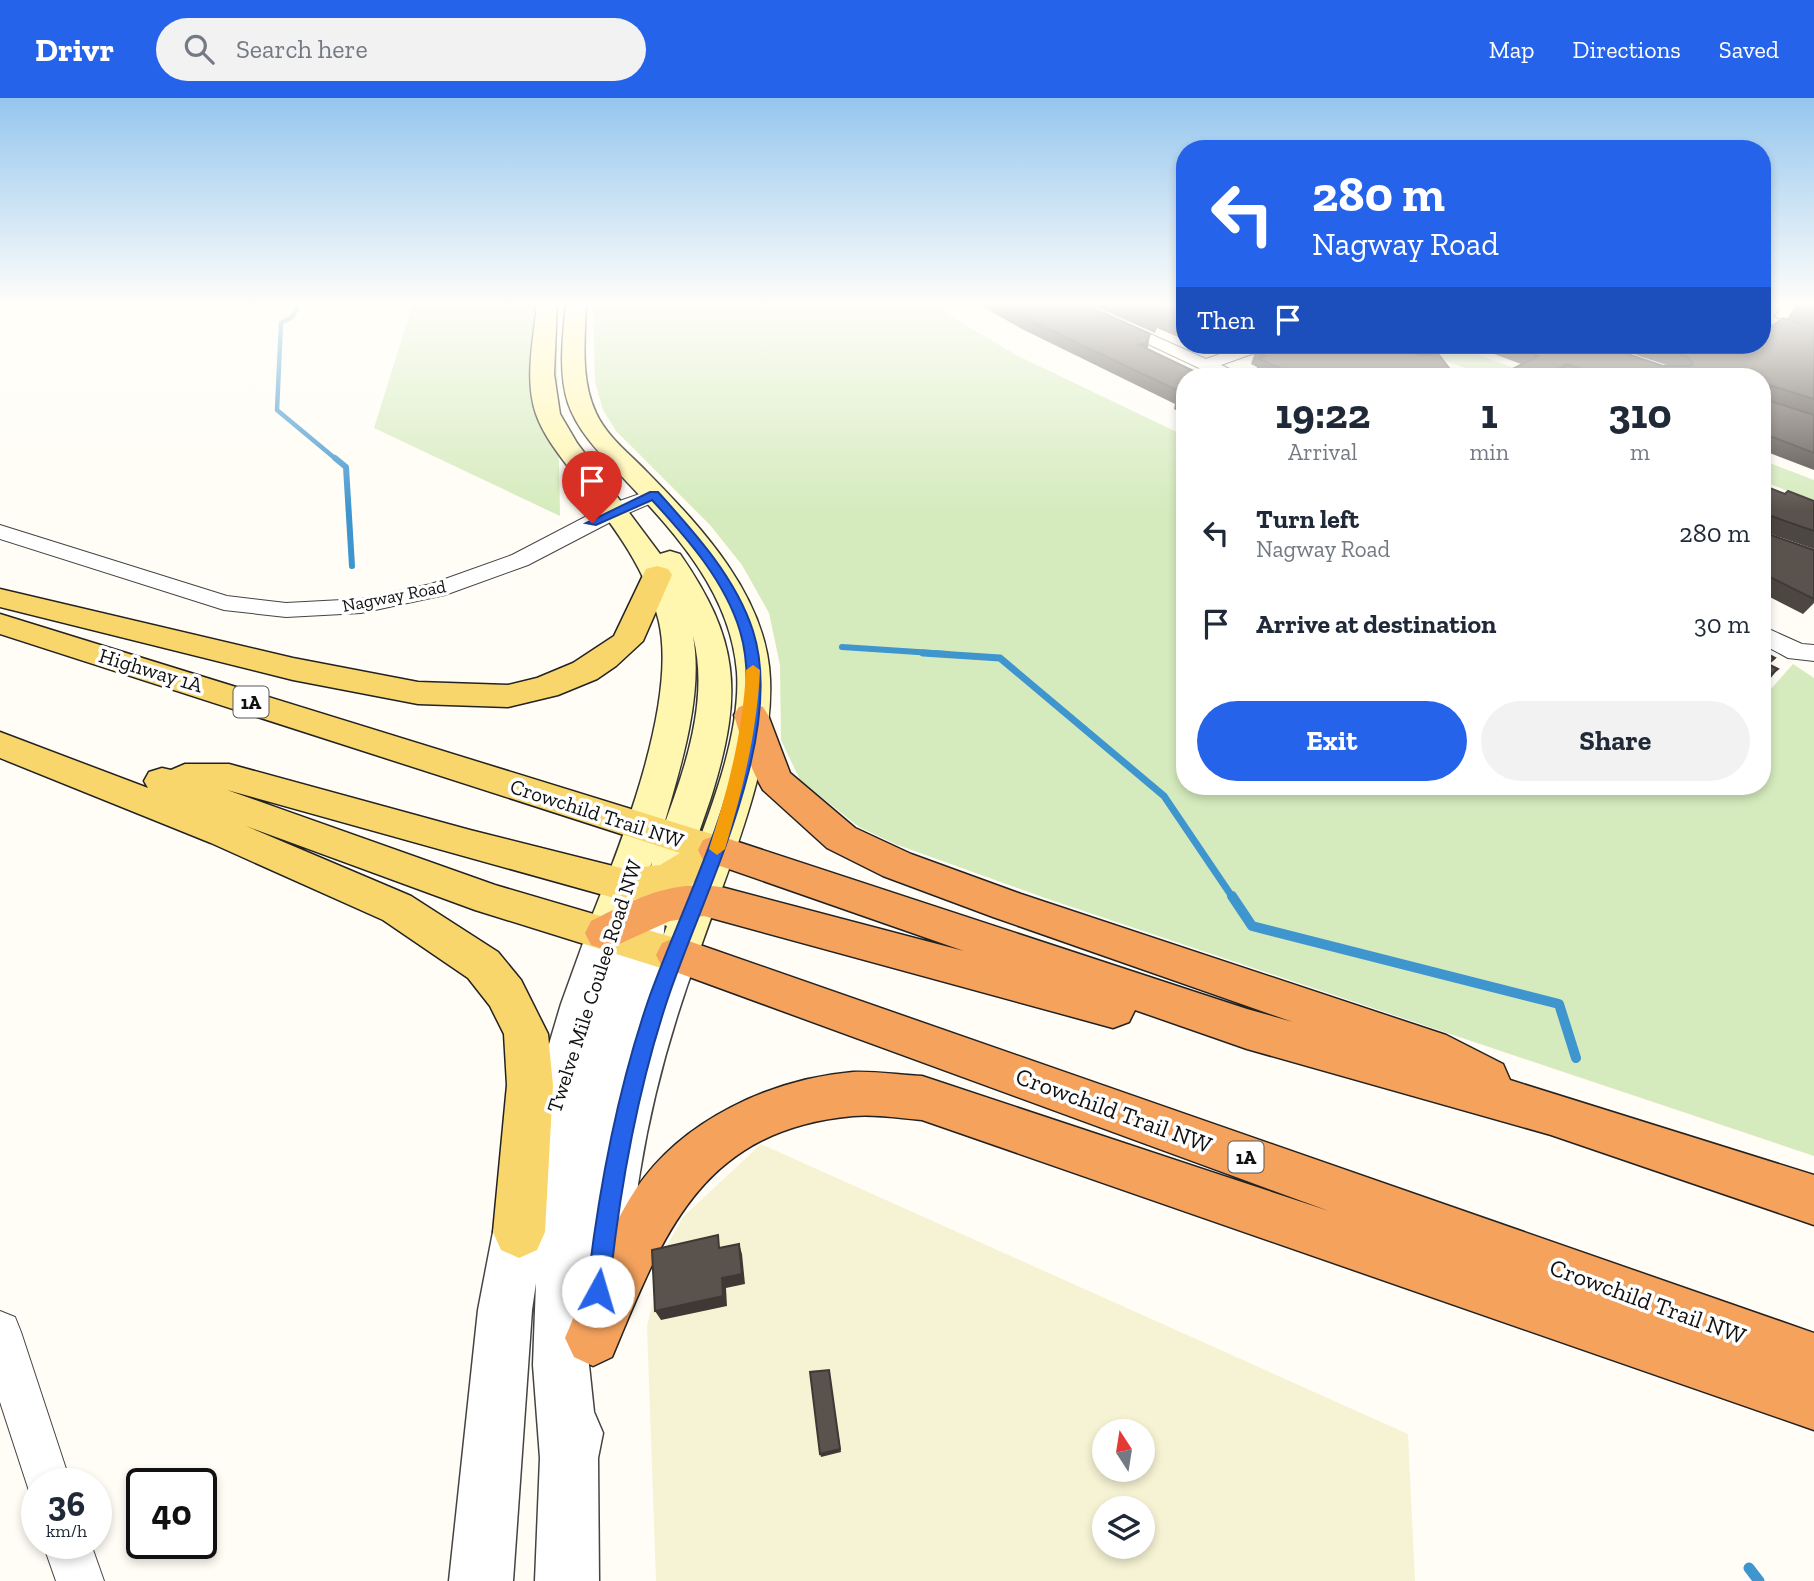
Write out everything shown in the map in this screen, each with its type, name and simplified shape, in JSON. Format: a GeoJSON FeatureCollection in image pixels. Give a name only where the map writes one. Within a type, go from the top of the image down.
{"type":"FeatureCollection","features":[{"type":"Feature","properties":{"kind":"highway"},"geometry":{"type":"LineString","coordinates":[[751,715],[765,759],[776,781],[841,838],[897,865],[1007,906],[1430,1049],[1551,1113]]}},
{"type":"Feature","properties":{"kind":"highway","name":"Crowchild Trail NW"},"geometry":{"type":"LineString","coordinates":[[717,850],[1247,1029],[1551,1113],[1814,1200]]}},
{"type":"Feature","properties":{"kind":"highway"},"geometry":{"type":"LineString","coordinates":[[653,911],[751,911],[1117,1010],[1247,1029]]}},
{"type":"Feature","properties":{"kind":"highway","name":"Crowchild Trail NW"},"geometry":{"type":"LineString","coordinates":[[653,911],[1814,1361]]}},
{"type":"Feature","properties":{"kind":"highway"},"geometry":{"type":"LineString","coordinates":[[593,1338],[630,1247],[679,1172],[708,1146],[740,1126],[791,1106],[854,1094],[922,1098],[1814,1401]]}},
{"type":"Feature","properties":{"kind":"main road"},"geometry":{"type":"LineString","coordinates":[[151,777],[229,777],[470,845],[653,911],[678,694],[679,647],[669,607],[657,575],[625,522],[564,444],[547,412],[544,372]]}},
{"type":"Feature","properties":{"kind":"main road","name":"Twelve Mile Coulee Road NW"},"geometry":{"type":"LineString","coordinates":[[574,372],[583,413],[603,442],[684,528],[729,589],[747,632],[754,672],[751,715],[740,774],[717,850],[653,911]]}},
{"type":"Feature","properties":{"kind":"main road"},"geometry":{"type":"LineString","coordinates":[[625,522],[668,558],[698,608],[707,628],[713,656],[714,694],[708,742],[688,811],[660,834]]}},
{"type":"Feature","properties":{"kind":"main road"},"geometry":{"type":"LineString","coordinates":[[0,598],[293,669],[418,693],[508,696],[546,687],[585,671],[605,659],[627,641],[657,575]]}},
{"type":"Feature","properties":{"kind":"main road","name":"Highway 1A"},"geometry":{"type":"LineString","coordinates":[[0,624],[500,782]]}},
{"type":"Feature","properties":{"kind":"main road","name":"1A"},"geometry":{"type":"LineString","coordinates":[[0,729],[151,777]]}},
{"type":"Feature","properties":{"kind":"main road"},"geometry":{"type":"LineString","coordinates":[[0,744],[225,833],[397,908],[483,965],[506,993],[526,1034],[530,1085],[519,1232]]}},
{"type":"Feature","properties":{"kind":"main road","name":"Crowchild Trail NW"},"geometry":{"type":"LineString","coordinates":[[151,777],[489,899],[653,911]]}},
{"type":"Feature","properties":{"kind":"main road","name":"Crowchild Trail NW"},"geometry":{"type":"LineString","coordinates":[[500,782],[717,850]]}},
{"type":"Feature","properties":{"kind":"street","name":"Nagway Road"},"geometry":{"type":"LineString","coordinates":[[0,532],[223,603],[286,610],[361,606],[437,590],[625,522],[654,495]]}},
{"type":"Feature","properties":{"kind":"street"},"geometry":{"type":"LineString","coordinates":[[1771,639],[1797,652],[1814,653]]}},
{"type":"Feature","properties":{"kind":"street"},"geometry":{"type":"LineString","coordinates":[[569,1458],[561,1365],[563,1282],[578,1184],[623,1000],[653,911]]}},
{"type":"Feature","properties":{"kind":"street","name":"Twelve Mile Coulee Road NW"},"geometry":{"type":"LineString","coordinates":[[481,1581],[505,1310],[519,1232],[583,1004],[653,911]]}},
{"type":"Feature","properties":{"kind":"street","name":"Twelve Mile Coulee Road NW"},"geometry":{"type":"LineString","coordinates":[[567,1581],[569,1458],[593,1338],[605,1220],[622,1131],[657,1001],[653,911]]}},
{"type":"Feature","properties":{"kind":"street"},"geometry":{"type":"LineString","coordinates":[[0,1332],[43,1468]]}},
{"type":"Feature","properties":{"kind":"street"},"geometry":{"type":"LineString","coordinates":[[72,1559],[80,1581]]}},
{"type":"Feature","properties":{"kind":"shaded area"},"geometry":{"type":"Polygon","coordinates":[[[761,1144],[1408,1434],[1415,1581],[656,1581],[647,1326],[668,1244],[683,1217],[761,1144]]]}},
{"type":"Feature","properties":{"kind":"green space"},"geometry":{"type":"Polygon","coordinates":[[[391,372],[557,372],[560,516],[374,428],[391,372]]]}},
{"type":"Feature","properties":{"kind":"green space"},"geometry":{"type":"Polygon","coordinates":[[[595,372],[1052,372],[1176,432],[1176,795],[1771,795],[1771,689],[1793,664],[1814,678],[1814,1156],[1045,898],[895,844],[859,827],[800,780],[781,740],[780,665],[769,613],[742,565],[710,525],[616,431],[603,410],[595,372]]]}},
{"type":"Feature","properties":{"kind":"green space"},"geometry":{"type":"Polygon","coordinates":[[[1771,463],[1814,480],[1814,501],[1771,484],[1771,463]]]}},
{"type":"Feature","properties":{"kind":"building"},"geometry":{"type":"Polygon","coordinates":[[[1139,372],[1176,372],[1176,390],[1139,372]]]}},
{"type":"Feature","properties":{"kind":"building"},"geometry":{"type":"Polygon","coordinates":[[[1771,372],[1814,372],[1814,399],[1771,386],[1771,372]]]}},
{"type":"Feature","properties":{"kind":"building"},"geometry":{"type":"Polygon","coordinates":[[[1771,401],[1814,415],[1814,453],[1771,436],[1771,401]]]}},
{"type":"Feature","properties":{"kind":"building"},"geometry":{"type":"Polygon","coordinates":[[[1771,489],[1785,494],[1788,491],[1814,501],[1814,531],[1771,516],[1771,489]]]}},
{"type":"Feature","properties":{"kind":"building"},"geometry":{"type":"Polygon","coordinates":[[[1771,535],[1814,550],[1814,599],[1771,578],[1771,535]]]}},
{"type":"Feature","properties":{"kind":"building"},"geometry":{"type":"Polygon","coordinates":[[[718,1235],[719,1248],[739,1244],[742,1274],[722,1278],[723,1296],[655,1311],[652,1250],[718,1235]]]}},
{"type":"Feature","properties":{"kind":"building"},"geometry":{"type":"Polygon","coordinates":[[[829,1370],[840,1449],[820,1454],[810,1372],[829,1370]]]}},
{"type":"Feature","properties":{"kind":"waterway"},"geometry":{"type":"LineString","coordinates":[[279,372],[277,410],[337,460]]}},
{"type":"Feature","properties":{"kind":"waterway"},"geometry":{"type":"LineString","coordinates":[[335,458],[346,467],[352,566]]}},
{"type":"Feature","properties":{"kind":"waterway"},"geometry":{"type":"LineString","coordinates":[[842,647],[948,654]]}},
{"type":"Feature","properties":{"kind":"waterway"},"geometry":{"type":"LineString","coordinates":[[923,653],[1000,658],[1164,796],[1233,898]]}},
{"type":"Feature","properties":{"kind":"waterway"},"geometry":{"type":"LineString","coordinates":[[1232,896],[1252,926],[1559,1004],[1576,1058]]}},
{"type":"Feature","properties":{"kind":"waterway"},"geometry":{"type":"LineString","coordinates":[[1749,1568],[1759,1581]]}},
{"type":"Feature","properties":{"kind":"slow traffic"},"geometry":{"type":"LineString","coordinates":[[717,849],[740,774],[751,715],[753,670]]}},
{"type":"Feature","properties":{"kind":"route"},"geometry":{"type":"LineString","coordinates":[[592,523],[654,495],[684,528],[729,589],[747,632],[754,672],[751,715],[740,774],[717,850],[657,1001],[622,1131],[605,1220],[598,1291]]}}]}
